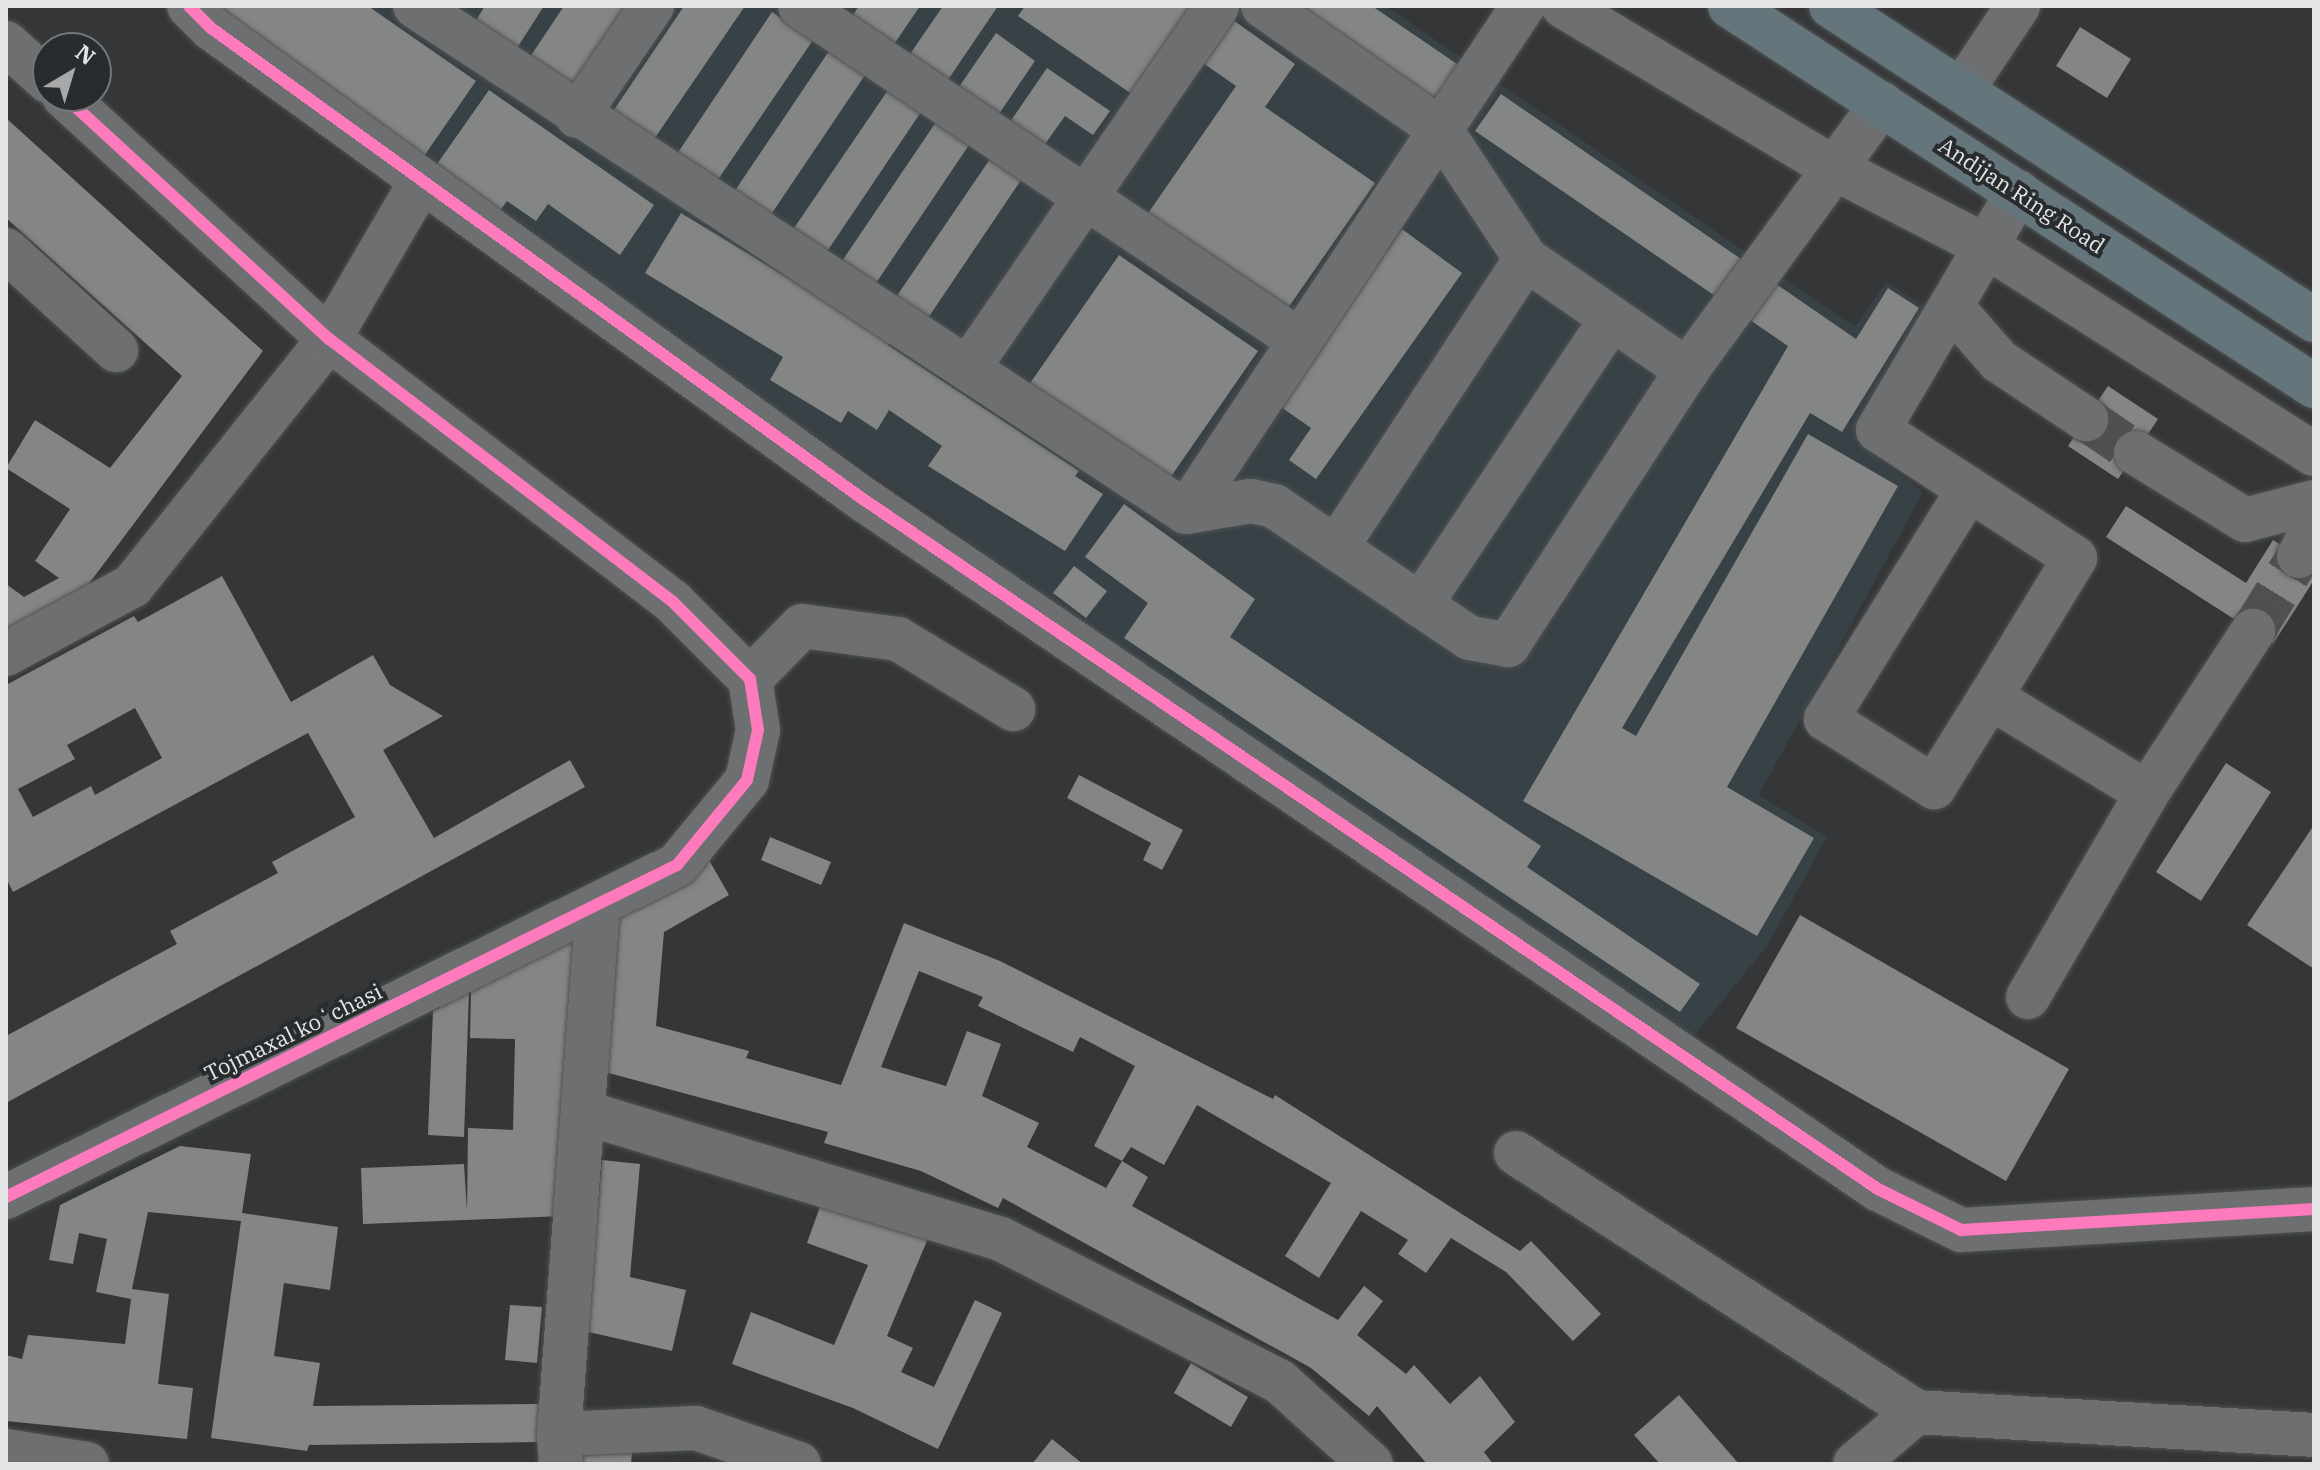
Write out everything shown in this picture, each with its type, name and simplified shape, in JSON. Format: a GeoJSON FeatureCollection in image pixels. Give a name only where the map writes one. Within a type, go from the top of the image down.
{"type":"FeatureCollection","features":[{"type":"Feature","properties":{"kind":"highway","name":"Andijan Ring Road"},"geometry":{"type":"LineString","coordinates":[[1730,6],[2314,386]]}},
{"type":"Feature","properties":{"kind":"highway"},"geometry":{"type":"LineString","coordinates":[[1831,6],[2314,320]]}},
{"type":"Feature","properties":{"kind":"street"},"geometry":{"type":"LineString","coordinates":[[189,6],[211,28],[417,189],[1141,691],[1878,1189],[1961,1230],[2314,1209]]}},
{"type":"Feature","properties":{"kind":"street"},"geometry":{"type":"LineString","coordinates":[[415,6],[577,116],[969,367],[1186,512],[1263,503],[1470,638],[1508,645],[1687,370],[1832,167],[1882,104]]}},
{"type":"Feature","properties":{"kind":"street"},"geometry":{"type":"LineString","coordinates":[[577,116],[652,6]]}},
{"type":"Feature","properties":{"kind":"street"},"geometry":{"type":"LineString","coordinates":[[800,6],[1300,341]]}},
{"type":"Feature","properties":{"kind":"street"},"geometry":{"type":"LineString","coordinates":[[969,367],[1217,6]]}},
{"type":"Feature","properties":{"kind":"street"},"geometry":{"type":"LineString","coordinates":[[1263,6],[1440,129],[1526,259],[1687,370]]}},
{"type":"Feature","properties":{"kind":"street"},"geometry":{"type":"LineString","coordinates":[[1186,512],[1523,6]]}},
{"type":"Feature","properties":{"kind":"street"},"geometry":{"type":"LineString","coordinates":[[1563,6],[1832,167],[1986,246],[2314,454]]}},
{"type":"Feature","properties":{"kind":"street"},"geometry":{"type":"LineString","coordinates":[[1962,90],[2018,6]]}},
{"type":"Feature","properties":{"kind":"street"},"geometry":{"type":"LineString","coordinates":[[6,43],[32,67]]}},
{"type":"Feature","properties":{"kind":"street"},"geometry":{"type":"LineString","coordinates":[[81,112],[329,339],[672,601],[750,679],[802,626],[898,639],[1013,709]]}},
{"type":"Feature","properties":{"kind":"street"},"geometry":{"type":"LineString","coordinates":[[6,654],[132,586],[329,339],[417,189]]}},
{"type":"Feature","properties":{"kind":"street"},"geometry":{"type":"LineString","coordinates":[[1969,489],[1826,719],[1934,787],[2075,558],[1969,489],[1878,430],[2018,192]]}},
{"type":"Feature","properties":{"kind":"street"},"geometry":{"type":"LineString","coordinates":[[6,250],[116,350]]}},
{"type":"Feature","properties":{"kind":"street"},"geometry":{"type":"LineString","coordinates":[[1336,548],[1526,259]]}},
{"type":"Feature","properties":{"kind":"street"},"geometry":{"type":"LineString","coordinates":[[1951,306],[1999,361],[2086,419]]}},
{"type":"Feature","properties":{"kind":"street"},"geometry":{"type":"LineString","coordinates":[[1420,605],[1612,318]]}},
{"type":"Feature","properties":{"kind":"street"},"geometry":{"type":"LineString","coordinates":[[2136,453],[2245,520],[2314,502]]}},
{"type":"Feature","properties":{"kind":"street"},"geometry":{"type":"LineString","coordinates":[[2028,997],[2147,793],[2253,631]]}},
{"type":"Feature","properties":{"kind":"street","name":"Tojmaxal koʻchasi"},"geometry":{"type":"LineString","coordinates":[[6,1197],[677,865],[747,780],[758,730],[750,679]]}},
{"type":"Feature","properties":{"kind":"street"},"geometry":{"type":"LineString","coordinates":[[1990,697],[2147,793]]}},
{"type":"Feature","properties":{"kind":"street"},"geometry":{"type":"LineString","coordinates":[[598,904],[586,1113],[560,1449],[696,1428],[799,1464]]}},
{"type":"Feature","properties":{"kind":"street"},"geometry":{"type":"LineString","coordinates":[[586,1113],[1001,1239],[1279,1381],[1371,1464]]}},
{"type":"Feature","properties":{"kind":"street"},"geometry":{"type":"LineString","coordinates":[[1516,1153],[1916,1412],[2314,1435]]}},
{"type":"Feature","properties":{"kind":"street"},"geometry":{"type":"LineString","coordinates":[[1855,1464],[1916,1412]]}},
{"type":"Feature","properties":{"kind":"street"},"geometry":{"type":"LineString","coordinates":[[6,1451],[87,1464]]}},
{"type":"Feature","properties":{"kind":"shaded area"},"geometry":{"type":"Polygon","coordinates":[[[196,6],[1386,6],[1855,327],[1886,282],[1927,308],[1857,443],[1923,492],[1759,795],[1827,837],[1767,946],[1690,1041],[1041,597],[937,518],[256,58],[196,6]]]}},
{"type":"Feature","properties":{"kind":"building"},"geometry":{"type":"Polygon","coordinates":[[[210,6],[368,6],[476,81],[422,159],[210,6]]]}},
{"type":"Feature","properties":{"kind":"building"},"geometry":{"type":"Polygon","coordinates":[[[485,6],[544,6],[515,51],[473,25],[485,6]]]}},
{"type":"Feature","properties":{"kind":"building"},"geometry":{"type":"Polygon","coordinates":[[[564,6],[627,6],[573,89],[528,60],[564,6]]]}},
{"type":"Feature","properties":{"kind":"building"},"geometry":{"type":"Polygon","coordinates":[[[684,6],[745,6],[648,148],[607,120],[684,6]]]}},
{"type":"Feature","properties":{"kind":"building"},"geometry":{"type":"Polygon","coordinates":[[[859,6],[920,6],[884,59],[842,31],[859,6]]]}},
{"type":"Feature","properties":{"kind":"building"},"geometry":{"type":"Polygon","coordinates":[[[943,6],[998,6],[937,96],[899,70],[943,6]]]}},
{"type":"Feature","properties":{"kind":"building"},"geometry":{"type":"Polygon","coordinates":[[[1025,6],[1202,6],[1139,99],[1018,16],[1025,6]]]}},
{"type":"Feature","properties":{"kind":"building"},"geometry":{"type":"Polygon","coordinates":[[[1293,6],[1372,6],[1460,66],[1435,103],[1293,6]]]}},
{"type":"Feature","properties":{"kind":"building"},"geometry":{"type":"Polygon","coordinates":[[[772,12],[813,40],[715,184],[675,157],[772,12]]]}},
{"type":"Feature","properties":{"kind":"building"},"geometry":{"type":"Polygon","coordinates":[[[1233,20],[1295,64],[1265,107],[1375,183],[1279,321],[1140,225],[1236,86],[1203,63],[1233,20]]]}},
{"type":"Feature","properties":{"kind":"building"},"geometry":{"type":"Polygon","coordinates":[[[2080,27],[2131,59],[2107,98],[2056,66],[2080,27]]]}},
{"type":"Feature","properties":{"kind":"building"},"geometry":{"type":"Polygon","coordinates":[[[996,33],[1035,61],[990,127],[950,100],[996,33]]]}},
{"type":"Feature","properties":{"kind":"building"},"geometry":{"type":"Polygon","coordinates":[[[829,51],[865,75],[768,219],[732,195],[829,51]]]}},
{"type":"Feature","properties":{"kind":"building"},"geometry":{"type":"Polygon","coordinates":[[[1047,68],[1110,111],[1093,135],[1065,116],[1035,158],[1001,135],[1047,68]]]}},
{"type":"Feature","properties":{"kind":"building"},"geometry":{"type":"Polygon","coordinates":[[[489,90],[654,205],[620,255],[548,204],[536,221],[507,201],[499,212],[435,167],[489,90]]]}},
{"type":"Feature","properties":{"kind":"building"},"geometry":{"type":"Polygon","coordinates":[[[888,90],[921,112],[824,256],[790,234],[888,90]]]}},
{"type":"Feature","properties":{"kind":"building"},"geometry":{"type":"Polygon","coordinates":[[[1501,94],[1744,261],[1718,298],[1475,131],[1501,94]]]}},
{"type":"Feature","properties":{"kind":"building"},"geometry":{"type":"Polygon","coordinates":[[[6,118],[263,351],[82,593],[6,633],[6,584],[24,597],[59,578],[35,561],[70,509],[6,468],[35,420],[110,468],[182,376],[6,218],[6,118]]]}},
{"type":"Feature","properties":{"kind":"building"},"geometry":{"type":"Polygon","coordinates":[[[936,122],[969,145],[872,289],[838,267],[936,122]]]}},
{"type":"Feature","properties":{"kind":"building"},"geometry":{"type":"Polygon","coordinates":[[[990,159],[1021,180],[924,324],[892,303],[990,159]]]}},
{"type":"Feature","properties":{"kind":"building"},"geometry":{"type":"Polygon","coordinates":[[[681,213],[891,340],[888,345],[1079,471],[1075,476],[1103,494],[1065,551],[928,466],[942,446],[889,410],[877,430],[848,411],[841,423],[770,380],[783,357],[645,273],[681,213]]]}},
{"type":"Feature","properties":{"kind":"building"},"geometry":{"type":"Polygon","coordinates":[[[1402,229],[1462,273],[1316,479],[1289,460],[1311,428],[1278,405],[1402,229]]]}},
{"type":"Feature","properties":{"kind":"building"},"geometry":{"type":"Polygon","coordinates":[[[1119,255],[1258,351],[1163,488],[1024,392],[1119,255]]]}},
{"type":"Feature","properties":{"kind":"building"},"geometry":{"type":"Polygon","coordinates":[[[1772,281],[1856,339],[1888,288],[1919,308],[1842,432],[1810,413],[1622,728],[1636,736],[1808,434],[1898,486],[1727,787],[1814,838],[1757,936],[1523,801],[1788,346],[1747,318],[1772,281]]]}},
{"type":"Feature","properties":{"kind":"building"},"geometry":{"type":"Polygon","coordinates":[[[2108,386],[2158,419],[2118,479],[2068,446],[2108,386]]]}},
{"type":"Feature","properties":{"kind":"building"},"geometry":{"type":"Polygon","coordinates":[[[1124,504],[1255,599],[1230,637],[1541,846],[1527,867],[1700,984],[1680,1012],[1124,638],[1148,603],[1085,557],[1124,504]]]}},
{"type":"Feature","properties":{"kind":"building"},"geometry":{"type":"Polygon","coordinates":[[[2126,506],[2246,583],[2273,540],[2314,566],[2314,580],[2273,644],[2106,537],[2126,506]]]}},
{"type":"Feature","properties":{"kind":"building"},"geometry":{"type":"Polygon","coordinates":[[[1074,566],[1107,591],[1086,618],[1053,593],[1074,566]]]}},
{"type":"Feature","properties":{"kind":"building"},"geometry":{"type":"Polygon","coordinates":[[[222,576],[291,702],[373,655],[390,685],[443,716],[383,750],[434,838],[570,760],[585,787],[6,1103],[6,1036],[177,944],[170,931],[278,873],[272,862],[355,817],[308,733],[13,892],[6,878],[6,685],[134,616],[138,622],[222,576]],[[135,708],[67,745],[75,759],[18,789],[33,817],[91,786],[95,795],[162,758],[135,708]]]}},
{"type":"Feature","properties":{"kind":"building"},"geometry":{"type":"Polygon","coordinates":[[[2226,763],[2271,792],[2201,901],[2156,872],[2226,763]]]}},
{"type":"Feature","properties":{"kind":"building"},"geometry":{"type":"Polygon","coordinates":[[[1079,775],[1183,830],[1162,870],[1143,860],[1151,843],[1067,798],[1079,775]]]}},
{"type":"Feature","properties":{"kind":"building"},"geometry":{"type":"Polygon","coordinates":[[[2314,825],[2314,969],[2247,925],[2314,825]]]}},
{"type":"Feature","properties":{"kind":"building"},"geometry":{"type":"Polygon","coordinates":[[[770,837],[831,862],[821,885],[761,860],[770,837]]]}},
{"type":"Feature","properties":{"kind":"building"},"geometry":{"type":"Polygon","coordinates":[[[709,860],[729,895],[664,932],[656,1026],[749,1051],[746,1058],[841,1085],[904,923],[1000,961],[1273,1099],[1275,1095],[1520,1251],[1531,1241],[1601,1314],[1573,1341],[1506,1272],[1451,1238],[1426,1273],[1398,1254],[1408,1240],[1361,1211],[1319,1278],[1285,1256],[1331,1183],[1197,1105],[1164,1165],[1131,1147],[1122,1161],[1148,1177],[1132,1206],[1338,1320],[1364,1286],[1383,1301],[1357,1335],[1406,1374],[1414,1365],[1450,1404],[1480,1376],[1515,1422],[1484,1452],[1493,1464],[1427,1464],[1377,1406],[1369,1416],[1311,1368],[1003,1198],[998,1208],[921,1171],[824,1143],[828,1132],[605,1072],[619,912],[709,860]],[[919,971],[881,1067],[946,1086],[967,1031],[1001,1044],[982,1096],[1039,1123],[1027,1147],[1106,1188],[1122,1161],[1094,1146],[1135,1066],[1080,1037],[1073,1052],[978,1006],[983,997],[919,971]]]}},
{"type":"Feature","properties":{"kind":"building"},"geometry":{"type":"Polygon","coordinates":[[[1800,915],[2069,1069],[2006,1181],[1736,1028],[1800,915]]]}},
{"type":"Feature","properties":{"kind":"building"},"geometry":{"type":"Polygon","coordinates":[[[576,932],[564,1216],[363,1224],[361,1168],[464,1164],[467,1211],[468,1128],[513,1130],[515,1039],[470,1038],[471,990],[576,932]]]}},
{"type":"Feature","properties":{"kind":"building"},"geometry":{"type":"Polygon","coordinates":[[[469,991],[464,1137],[428,1135],[433,1011],[469,991]]]}},
{"type":"Feature","properties":{"kind":"building"},"geometry":{"type":"Polygon","coordinates":[[[180,1146],[251,1154],[242,1213],[338,1227],[330,1290],[284,1283],[274,1356],[320,1363],[313,1406],[539,1404],[539,1442],[309,1445],[307,1451],[211,1438],[241,1221],[148,1212],[132,1289],[169,1294],[158,1384],[193,1388],[187,1439],[6,1421],[6,1355],[22,1359],[28,1335],[125,1344],[131,1299],[96,1292],[107,1239],[79,1233],[73,1264],[49,1260],[60,1205],[180,1146]]]}},
{"type":"Feature","properties":{"kind":"building"},"geometry":{"type":"Polygon","coordinates":[[[602,1160],[640,1164],[630,1277],[686,1290],[672,1351],[580,1330],[591,1284],[602,1160]]]}},
{"type":"Feature","properties":{"kind":"building"},"geometry":{"type":"Polygon","coordinates":[[[826,1190],[932,1229],[887,1336],[913,1348],[901,1372],[934,1387],[975,1300],[1002,1313],[938,1449],[853,1408],[732,1364],[751,1312],[834,1345],[868,1265],[807,1243],[826,1190]]]}},
{"type":"Feature","properties":{"kind":"building"},"geometry":{"type":"Polygon","coordinates":[[[510,1305],[542,1307],[537,1363],[505,1360],[510,1305]]]}},
{"type":"Feature","properties":{"kind":"building"},"geometry":{"type":"Polygon","coordinates":[[[1191,1363],[1248,1397],[1231,1427],[1174,1393],[1191,1363]]]}},
{"type":"Feature","properties":{"kind":"building"},"geometry":{"type":"Polygon","coordinates":[[[1679,1395],[1739,1464],[1660,1464],[1634,1435],[1679,1395]]]}},
{"type":"Feature","properties":{"kind":"building"},"geometry":{"type":"Polygon","coordinates":[[[1052,1439],[1083,1464],[1032,1464],[1052,1439]]]}},
{"type":"Feature","properties":{"kind":"building"},"geometry":{"type":"Polygon","coordinates":[[[584,1447],[632,1452],[631,1464],[582,1464],[584,1447]]]}},
{"type":"Feature","properties":{"kind":"tunnel"},"geometry":{"type":"LineString","coordinates":[[2086,419],[2136,453]]}},
{"type":"Feature","properties":{"kind":"tunnel"},"geometry":{"type":"LineString","coordinates":[[2253,631],[2299,556]]}},
{"type":"Feature","properties":{"kind":"cycle path"},"geometry":{"type":"LineString","coordinates":[[189,6],[211,28],[860,497],[1878,1189],[1961,1230],[2314,1209]]}},
{"type":"Feature","properties":{"kind":"cycle path"},"geometry":{"type":"LineString","coordinates":[[6,1197],[677,865],[747,780],[758,730],[750,679],[672,601],[329,339],[81,112]]}}]}
